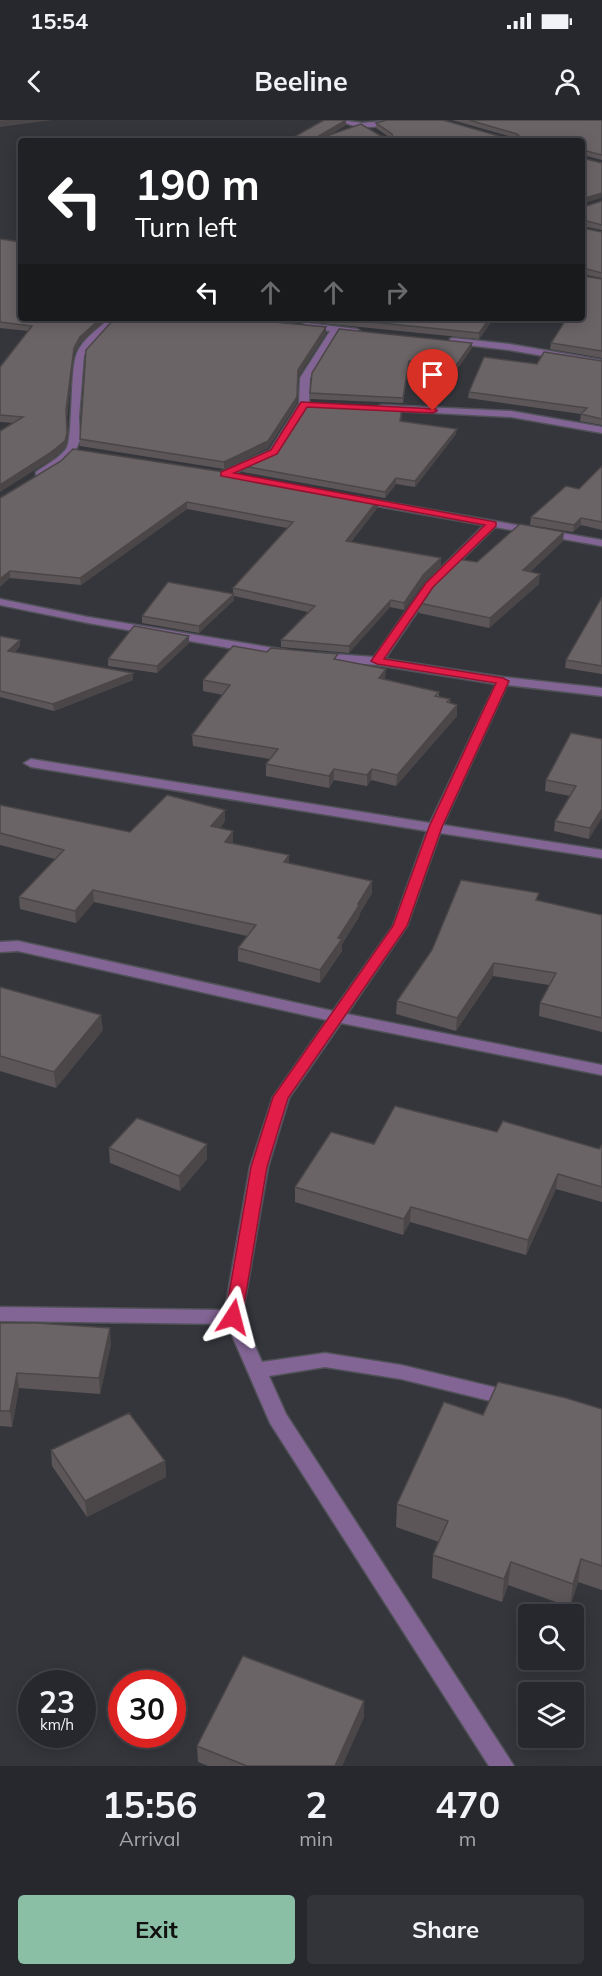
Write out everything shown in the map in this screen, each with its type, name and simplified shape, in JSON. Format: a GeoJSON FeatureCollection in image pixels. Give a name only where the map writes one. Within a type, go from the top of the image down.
{"type":"FeatureCollection","features":[{"type":"Feature","properties":{"kind":"street"},"geometry":{"type":"LineString","coordinates":[[343,120],[354,126]]}},
{"type":"Feature","properties":{"kind":"street"},"geometry":{"type":"LineString","coordinates":[[344,131],[354,126],[393,120]]}},
{"type":"Feature","properties":{"kind":"street"},"geometry":{"type":"LineString","coordinates":[[365,126],[373,131]]}},
{"type":"Feature","properties":{"kind":"street"},"geometry":{"type":"LineString","coordinates":[[28,482],[56,464],[71,450],[75,440],[74,417],[80,355],[85,347],[112,321]]}},
{"type":"Feature","properties":{"kind":"street"},"geometry":{"type":"LineString","coordinates":[[291,325],[366,332]]}},
{"type":"Feature","properties":{"kind":"street"},"geometry":{"type":"LineString","coordinates":[[225,474],[274,452],[304,404],[305,378],[336,329]]}},
{"type":"Feature","properties":{"kind":"street"},"geometry":{"type":"LineString","coordinates":[[441,340],[509,347],[602,363]]}},
{"type":"Feature","properties":{"kind":"street"},"geometry":{"type":"LineString","coordinates":[[304,404],[316,405]]}},
{"type":"Feature","properties":{"kind":"street"},"geometry":{"type":"LineString","coordinates":[[374,408],[511,414],[602,430]]}},
{"type":"Feature","properties":{"kind":"street"},"geometry":{"type":"LineString","coordinates":[[71,450],[83,452]]}},
{"type":"Feature","properties":{"kind":"street"},"geometry":{"type":"LineString","coordinates":[[213,472],[248,478]]}},
{"type":"Feature","properties":{"kind":"street"},"geometry":{"type":"LineString","coordinates":[[351,498],[602,543]]}},
{"type":"Feature","properties":{"kind":"street"},"geometry":{"type":"LineString","coordinates":[[377,661],[430,585],[492,524]]}},
{"type":"Feature","properties":{"kind":"street"},"geometry":{"type":"LineString","coordinates":[[0,602],[99,622],[301,656],[377,661],[503,681],[602,692]]}},
{"type":"Feature","properties":{"kind":"street"},"geometry":{"type":"LineString","coordinates":[[502,1766],[277,1417],[233,1317],[259,1167],[281,1097],[400,926],[435,827],[503,681]]}},
{"type":"Feature","properties":{"kind":"street"},"geometry":{"type":"LineString","coordinates":[[31,763],[602,854]]}},
{"type":"Feature","properties":{"kind":"street"},"geometry":{"type":"LineString","coordinates":[[0,947],[18,946],[337,1017],[602,1070]]}},
{"type":"Feature","properties":{"kind":"street"},"geometry":{"type":"LineString","coordinates":[[0,1314],[233,1317]]}},
{"type":"Feature","properties":{"kind":"street"},"geometry":{"type":"LineString","coordinates":[[256,1370],[325,1360],[401,1372],[535,1404]]}},
{"type":"Feature","properties":{"kind":"building"},"geometry":{"type":"Polygon","coordinates":[[[324,120],[346,120],[319,136],[321,138],[292,138],[324,120]]]}},
{"type":"Feature","properties":{"kind":"building"},"geometry":{"type":"Polygon","coordinates":[[[387,120],[443,120],[506,138],[393,138],[392,134],[376,123],[387,120]]]}},
{"type":"Feature","properties":{"kind":"building"},"geometry":{"type":"Polygon","coordinates":[[[469,120],[602,120],[602,155],[585,151],[585,138],[506,138],[519,136],[469,120]]]}},
{"type":"Feature","properties":{"kind":"building"},"geometry":{"type":"Polygon","coordinates":[[[361,124],[381,136],[393,138],[321,138],[361,124]]]}},
{"type":"Feature","properties":{"kind":"building"},"geometry":{"type":"Polygon","coordinates":[[[585,159],[602,163],[602,193],[585,198],[585,159]]]}},
{"type":"Feature","properties":{"kind":"building"},"geometry":{"type":"Polygon","coordinates":[[[602,201],[602,225],[585,221],[585,206],[602,201]]]}},
{"type":"Feature","properties":{"kind":"building"},"geometry":{"type":"Polygon","coordinates":[[[585,229],[602,232],[602,273],[585,269],[585,229]]]}},
{"type":"Feature","properties":{"kind":"building"},"geometry":{"type":"Polygon","coordinates":[[[0,239],[18,242],[18,321],[98,321],[80,337],[74,348],[66,410],[65,441],[0,485],[0,431],[23,417],[0,415],[0,367],[32,326],[0,322],[0,239]]]}},
{"type":"Feature","properties":{"kind":"building"},"geometry":{"type":"Polygon","coordinates":[[[585,276],[602,279],[602,351],[551,343],[565,321],[585,321],[585,276]]]}},
{"type":"Feature","properties":{"kind":"building"},"geometry":{"type":"Polygon","coordinates":[[[112,321],[263,321],[326,327],[298,370],[297,397],[268,441],[224,462],[80,439],[86,350],[112,321]]]}},
{"type":"Feature","properties":{"kind":"building"},"geometry":{"type":"Polygon","coordinates":[[[361,321],[488,321],[479,333],[361,321]]]}},
{"type":"Feature","properties":{"kind":"building"},"geometry":{"type":"Polygon","coordinates":[[[339,329],[472,343],[455,367],[409,361],[403,398],[310,393],[312,373],[339,329]]]}},
{"type":"Feature","properties":{"kind":"building"},"geometry":{"type":"Polygon","coordinates":[[[544,352],[602,361],[602,419],[581,414],[587,408],[469,392],[484,357],[537,364],[544,352]]]}},
{"type":"Feature","properties":{"kind":"building"},"geometry":{"type":"Polygon","coordinates":[[[308,404],[402,408],[400,421],[457,429],[415,481],[396,478],[385,492],[243,466],[279,449],[308,404]]]}},
{"type":"Feature","properties":{"kind":"building"},"geometry":{"type":"Polygon","coordinates":[[[73,449],[224,472],[378,500],[346,541],[441,558],[424,574],[404,603],[391,600],[349,646],[281,640],[315,606],[233,588],[293,522],[187,502],[80,578],[10,571],[0,579],[0,498],[61,461],[73,449]]]}},
{"type":"Feature","properties":{"kind":"building"},"geometry":{"type":"Polygon","coordinates":[[[602,466],[602,522],[581,518],[574,525],[531,517],[566,486],[579,489],[602,466]]]}},
{"type":"Feature","properties":{"kind":"building"},"geometry":{"type":"Polygon","coordinates":[[[520,524],[564,532],[523,570],[540,574],[490,618],[419,603],[436,579],[457,559],[477,562],[520,524]]]}},
{"type":"Feature","properties":{"kind":"building"},"geometry":{"type":"Polygon","coordinates":[[[168,582],[234,594],[199,626],[142,616],[168,582]]]}},
{"type":"Feature","properties":{"kind":"building"},"geometry":{"type":"Polygon","coordinates":[[[602,597],[602,666],[566,660],[602,597]]]}},
{"type":"Feature","properties":{"kind":"building"},"geometry":{"type":"Polygon","coordinates":[[[134,626],[189,636],[157,666],[108,659],[134,626]]]}},
{"type":"Feature","properties":{"kind":"building"},"geometry":{"type":"Polygon","coordinates":[[[0,636],[20,640],[8,651],[133,673],[53,704],[0,691],[0,636]]]}},
{"type":"Feature","properties":{"kind":"building"},"geometry":{"type":"Polygon","coordinates":[[[233,646],[267,652],[271,648],[338,654],[334,659],[386,669],[379,678],[439,692],[435,696],[450,699],[447,702],[457,705],[397,775],[372,769],[367,775],[334,769],[329,776],[266,764],[278,749],[192,735],[230,685],[203,680],[233,646]]]}},
{"type":"Feature","properties":{"kind":"building"},"geometry":{"type":"Polygon","coordinates":[[[571,733],[602,739],[602,809],[590,828],[555,821],[576,786],[546,780],[571,733]]]}},
{"type":"Feature","properties":{"kind":"building"},"geometry":{"type":"Polygon","coordinates":[[[167,795],[225,810],[211,826],[233,831],[225,842],[289,855],[284,862],[372,881],[338,938],[342,939],[320,970],[238,948],[256,925],[93,890],[75,911],[19,897],[64,850],[0,833],[0,805],[130,832],[167,795]]]}},
{"type":"Feature","properties":{"kind":"building"},"geometry":{"type":"Polygon","coordinates":[[[461,880],[539,893],[536,900],[602,915],[602,1018],[540,1003],[556,973],[494,963],[457,1018],[397,1001],[432,950],[461,880]]]}},
{"type":"Feature","properties":{"kind":"building"},"geometry":{"type":"Polygon","coordinates":[[[0,987],[101,1015],[54,1072],[0,1056],[0,987]]]}},
{"type":"Feature","properties":{"kind":"building"},"geometry":{"type":"Polygon","coordinates":[[[395,1106],[497,1132],[503,1121],[599,1149],[602,1145],[602,1187],[558,1174],[528,1240],[411,1207],[404,1219],[295,1187],[331,1132],[374,1144],[395,1106]]]}},
{"type":"Feature","properties":{"kind":"building"},"geometry":{"type":"Polygon","coordinates":[[[137,1118],[207,1144],[179,1176],[109,1148],[137,1118]]]}},
{"type":"Feature","properties":{"kind":"building"},"geometry":{"type":"Polygon","coordinates":[[[0,1323],[110,1328],[99,1378],[17,1373],[10,1411],[0,1411],[0,1323]]]}},
{"type":"Feature","properties":{"kind":"building"},"geometry":{"type":"Polygon","coordinates":[[[498,1382],[602,1409],[602,1566],[581,1559],[573,1584],[511,1562],[504,1579],[433,1555],[448,1521],[397,1504],[444,1402],[483,1415],[498,1382]]]}},
{"type":"Feature","properties":{"kind":"building"},"geometry":{"type":"Polygon","coordinates":[[[129,1413],[165,1461],[85,1501],[51,1450],[129,1413]]]}},
{"type":"Feature","properties":{"kind":"building"},"geometry":{"type":"Polygon","coordinates":[[[243,1656],[364,1701],[335,1766],[247,1766],[197,1746],[243,1656]]]}},
{"type":"Feature","properties":{"kind":"route"},"geometry":{"type":"LineString","coordinates":[[233,1317],[259,1167],[281,1097],[400,926],[435,827],[503,681],[377,661],[430,585],[492,524],[225,474],[274,452],[304,404],[433,411]]}}]}
